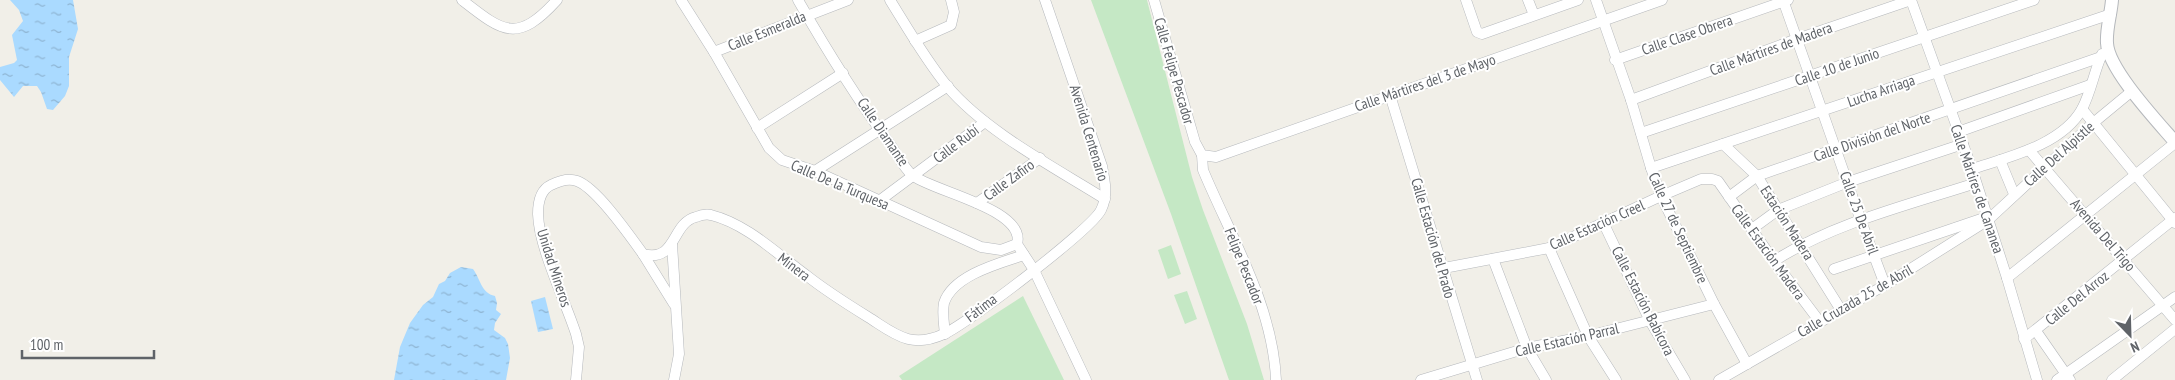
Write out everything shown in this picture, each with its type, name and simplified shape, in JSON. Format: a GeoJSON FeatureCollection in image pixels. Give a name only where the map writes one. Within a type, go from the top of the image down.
{"type":"FeatureCollection","features":[{"type":"Feature","properties":{"kind":"street"},"geometry":{"type":"LineString","coordinates":[[462,0],[491,22],[502,28],[510,29],[522,27],[544,13],[557,0]]}},
{"type":"Feature","properties":{"kind":"street","name":"Calle De la Turquesa"},"geometry":{"type":"LineString","coordinates":[[681,0],[714,52],[769,148],[782,160],[815,171],[981,247],[1001,250],[1018,244]]}},
{"type":"Feature","properties":{"kind":"street","name":"Calle Diamante"},"geometry":{"type":"LineString","coordinates":[[798,0],[880,131],[913,176],[977,203],[1014,226],[1019,238],[1018,244],[1034,270],[1086,380]]}},
{"type":"Feature","properties":{"kind":"street","name":"Calle Esmeralda"},"geometry":{"type":"LineString","coordinates":[[714,52],[848,0]]}},
{"type":"Feature","properties":{"kind":"street"},"geometry":{"type":"LineString","coordinates":[[890,0],[915,41],[948,86],[985,122],[1105,199]]}},
{"type":"Feature","properties":{"kind":"street"},"geometry":{"type":"LineString","coordinates":[[915,41],[951,25],[954,12],[951,0]]}},
{"type":"Feature","properties":{"kind":"street","name":"Avenida Centenario"},"geometry":{"type":"LineString","coordinates":[[1034,270],[1093,222],[1101,211],[1105,199],[1106,185],[1102,166],[1045,0]]}},
{"type":"Feature","properties":{"kind":"street","name":"Calle Felipe Pescador"},"geometry":{"type":"LineString","coordinates":[[1154,0],[1195,142],[1202,155]]}},
{"type":"Feature","properties":{"kind":"street"},"geometry":{"type":"LineString","coordinates":[[1466,0],[1477,32],[1482,34],[1578,0]]}},
{"type":"Feature","properties":{"kind":"street"},"geometry":{"type":"LineString","coordinates":[[1528,0],[1534,16]]}},
{"type":"Feature","properties":{"kind":"street","name":"Calle 27 de Septiembre"},"geometry":{"type":"LineString","coordinates":[[1596,0],[1631,100],[1650,168],[1661,196],[1714,304],[1748,364]]}},
{"type":"Feature","properties":{"kind":"street","name":"Calle Mártires del 3 de Mayo"},"geometry":{"type":"LineString","coordinates":[[1202,155],[1216,157],[1662,0]]}},
{"type":"Feature","properties":{"kind":"street","name":"Calle 25 De Abril"},"geometry":{"type":"LineString","coordinates":[[1785,0],[1797,39],[1885,285]]}},
{"type":"Feature","properties":{"kind":"street","name":"Calle Clase Obrera"},"geometry":{"type":"LineString","coordinates":[[1616,60],[1785,0]]}},
{"type":"Feature","properties":{"kind":"street","name":"Calle Mártires de Cananea"},"geometry":{"type":"LineString","coordinates":[[1911,0],[1972,169],[2008,278],[2037,380]]}},
{"type":"Feature","properties":{"kind":"street","name":"Calle Mártires de Madera"},"geometry":{"type":"LineString","coordinates":[[1631,100],[1797,39],[1911,0]]}},
{"type":"Feature","properties":{"kind":"street","name":"Calle 10 de Junio"},"geometry":{"type":"LineString","coordinates":[[1641,133],[2034,0]]}},
{"type":"Feature","properties":{"kind":"street"},"geometry":{"type":"LineString","coordinates":[[1972,169],[2029,150],[2056,135],[2082,109],[2100,57],[2107,44],[2112,0]]}},
{"type":"Feature","properties":{"kind":"street","name":"Lucha Arriaga"},"geometry":{"type":"LineString","coordinates":[[1650,168],[2111,14]]}},
{"type":"Feature","properties":{"kind":"street"},"geometry":{"type":"LineString","coordinates":[[2008,278],[2175,143],[2117,70],[2107,44]]}},
{"type":"Feature","properties":{"kind":"street","name":"Calle División del Norte"},"geometry":{"type":"LineString","coordinates":[[1729,197],[1757,176],[2100,57]]}},
{"type":"Feature","properties":{"kind":"street"},"geometry":{"type":"LineString","coordinates":[[757,128],[843,73]]}},
{"type":"Feature","properties":{"kind":"street"},"geometry":{"type":"LineString","coordinates":[[1958,132],[2090,85]]}},
{"type":"Feature","properties":{"kind":"street"},"geometry":{"type":"LineString","coordinates":[[815,171],[948,86]]}},
{"type":"Feature","properties":{"kind":"street","name":"Calle Del Alpistle"},"geometry":{"type":"LineString","coordinates":[[1987,218],[2092,124],[2132,91]]}},
{"type":"Feature","properties":{"kind":"street","name":"Calle Estación del Prado"},"geometry":{"type":"LineString","coordinates":[[1390,95],[1477,380]]}},
{"type":"Feature","properties":{"kind":"street"},"geometry":{"type":"LineString","coordinates":[[2082,109],[2134,175],[2174,220]]}},
{"type":"Feature","properties":{"kind":"street","name":"Calle Rubí"},"geometry":{"type":"LineString","coordinates":[[879,201],[985,122]]}},
{"type":"Feature","properties":{"kind":"street","name":"Estación Madera"},"geometry":{"type":"LineString","coordinates":[[1723,144],[1757,176],[1841,310]]}},
{"type":"Feature","properties":{"kind":"street"},"geometry":{"type":"LineString","coordinates":[[1752,229],[1778,210],[1848,182],[1963,144]]}},
{"type":"Feature","properties":{"kind":"street","name":"Avenida Del Trigo"},"geometry":{"type":"LineString","coordinates":[[2029,150],[2175,320]]}},
{"type":"Feature","properties":{"kind":"street","name":"Felipe Pescador"},"geometry":{"type":"LineString","coordinates":[[1202,155],[1203,170],[1257,294],[1275,356],[1276,380]]}},
{"type":"Feature","properties":{"kind":"street","name":"Calle Zafiro"},"geometry":{"type":"LineString","coordinates":[[977,203],[1040,158]]}},
{"type":"Feature","properties":{"kind":"street"},"geometry":{"type":"LineString","coordinates":[[2000,160],[2014,194]]}},
{"type":"Feature","properties":{"kind":"street","name":"Unidad Mineros"},"geometry":{"type":"LineString","coordinates":[[576,380],[579,347],[576,334],[539,225],[539,205],[543,192],[548,187],[566,180],[575,180],[582,184],[617,219],[643,254]]}},
{"type":"Feature","properties":{"kind":"street","name":"Calle Estación Creel"},"geometry":{"type":"LineString","coordinates":[[1444,268],[1549,248],[1661,196],[1702,180],[1718,181]]}},
{"type":"Feature","properties":{"kind":"street","name":"Calle Estación Madera"},"geometry":{"type":"LineString","coordinates":[[1718,181],[1774,261],[1820,322]]}},
{"type":"Feature","properties":{"kind":"street"},"geometry":{"type":"LineString","coordinates":[[1774,261],[1801,244],[1861,221],[1976,183]]}},
{"type":"Feature","properties":{"kind":"street","name":"Minera"},"geometry":{"type":"LineString","coordinates":[[672,244],[682,225],[690,218],[709,214],[738,224],[826,291],[889,330],[911,340],[925,341]]}},
{"type":"Feature","properties":{"kind":"street"},"geometry":{"type":"LineString","coordinates":[[1834,268],[1874,257],[1987,218]]}},
{"type":"Feature","properties":{"kind":"street","name":"Calle Cruzada 25 de Abril"},"geometry":{"type":"LineString","coordinates":[[1720,380],[1885,285],[1987,218]]}},
{"type":"Feature","properties":{"kind":"street","name":"Calle Del Arroz"},"geometry":{"type":"LineString","coordinates":[[2024,339],[2174,220]]}},
{"type":"Feature","properties":{"kind":"street","name":"Calle Estación Babícora"},"geometry":{"type":"LineString","coordinates":[[1603,222],[1650,321],[1685,380]]}},
{"type":"Feature","properties":{"kind":"street"},"geometry":{"type":"LineString","coordinates":[[643,254],[650,256],[659,255],[672,244]]}},
{"type":"Feature","properties":{"kind":"street"},"geometry":{"type":"LineString","coordinates":[[672,244],[679,354],[674,380]]}},
{"type":"Feature","properties":{"kind":"street"},"geometry":{"type":"LineString","coordinates":[[1549,248],[1588,336],[1616,380]]}},
{"type":"Feature","properties":{"kind":"street"},"geometry":{"type":"LineString","coordinates":[[643,254],[675,305]]}},
{"type":"Feature","properties":{"kind":"street"},"geometry":{"type":"LineString","coordinates":[[945,334],[944,304],[953,288],[981,270],[1024,255]]}},
{"type":"Feature","properties":{"kind":"street"},"geometry":{"type":"LineString","coordinates":[[1493,259],[1527,348],[1546,380]]}},
{"type":"Feature","properties":{"kind":"street","name":"Fátima"},"geometry":{"type":"LineString","coordinates":[[925,341],[945,334],[1034,270]]}},
{"type":"Feature","properties":{"kind":"street"},"geometry":{"type":"LineString","coordinates":[[2036,331],[2064,378],[2175,297]]}},
{"type":"Feature","properties":{"kind":"street","name":"Calle Estación Parral"},"geometry":{"type":"LineString","coordinates":[[1421,380],[1527,348],[1588,336],[1714,304]]}},
{"type":"Feature","properties":{"kind":"street"},"geometry":{"type":"LineString","coordinates":[[2112,380],[2175,329]]}},
{"type":"Feature","properties":{"kind":"green space"},"geometry":{"type":"Polygon","coordinates":[[[1091,0],[1147,0],[1192,177],[1247,324],[1264,380],[1229,380],[1171,214],[1091,0]]]}},
{"type":"Feature","properties":{"kind":"green space"},"geometry":{"type":"Polygon","coordinates":[[[1171,245],[1181,274],[1168,279],[1158,250],[1171,245]]]}},
{"type":"Feature","properties":{"kind":"green space"},"geometry":{"type":"Polygon","coordinates":[[[1187,291],[1197,319],[1185,324],[1174,295],[1187,291]]]}},
{"type":"Feature","properties":{"kind":"green space"},"geometry":{"type":"Polygon","coordinates":[[[1023,296],[1064,380],[902,380],[899,376],[1023,296]]]}},
{"type":"Feature","properties":{"kind":"water"},"geometry":{"type":"Polygon","coordinates":[[[10,0],[73,0],[78,29],[69,57],[69,86],[65,96],[53,110],[47,109],[37,86],[23,86],[14,97],[0,80],[0,67],[14,63],[17,60],[12,35],[23,21],[19,10],[10,0]]]}},
{"type":"Feature","properties":{"kind":"water"},"geometry":{"type":"Polygon","coordinates":[[[461,267],[473,269],[484,289],[495,296],[496,310],[501,314],[495,323],[494,330],[505,338],[510,358],[506,380],[394,380],[400,347],[410,323],[423,305],[433,297],[439,284],[445,281],[450,273],[461,267]]]}},
{"type":"Feature","properties":{"kind":"water"},"geometry":{"type":"Polygon","coordinates":[[[545,297],[553,329],[538,332],[531,301],[545,297]]]}}]}
